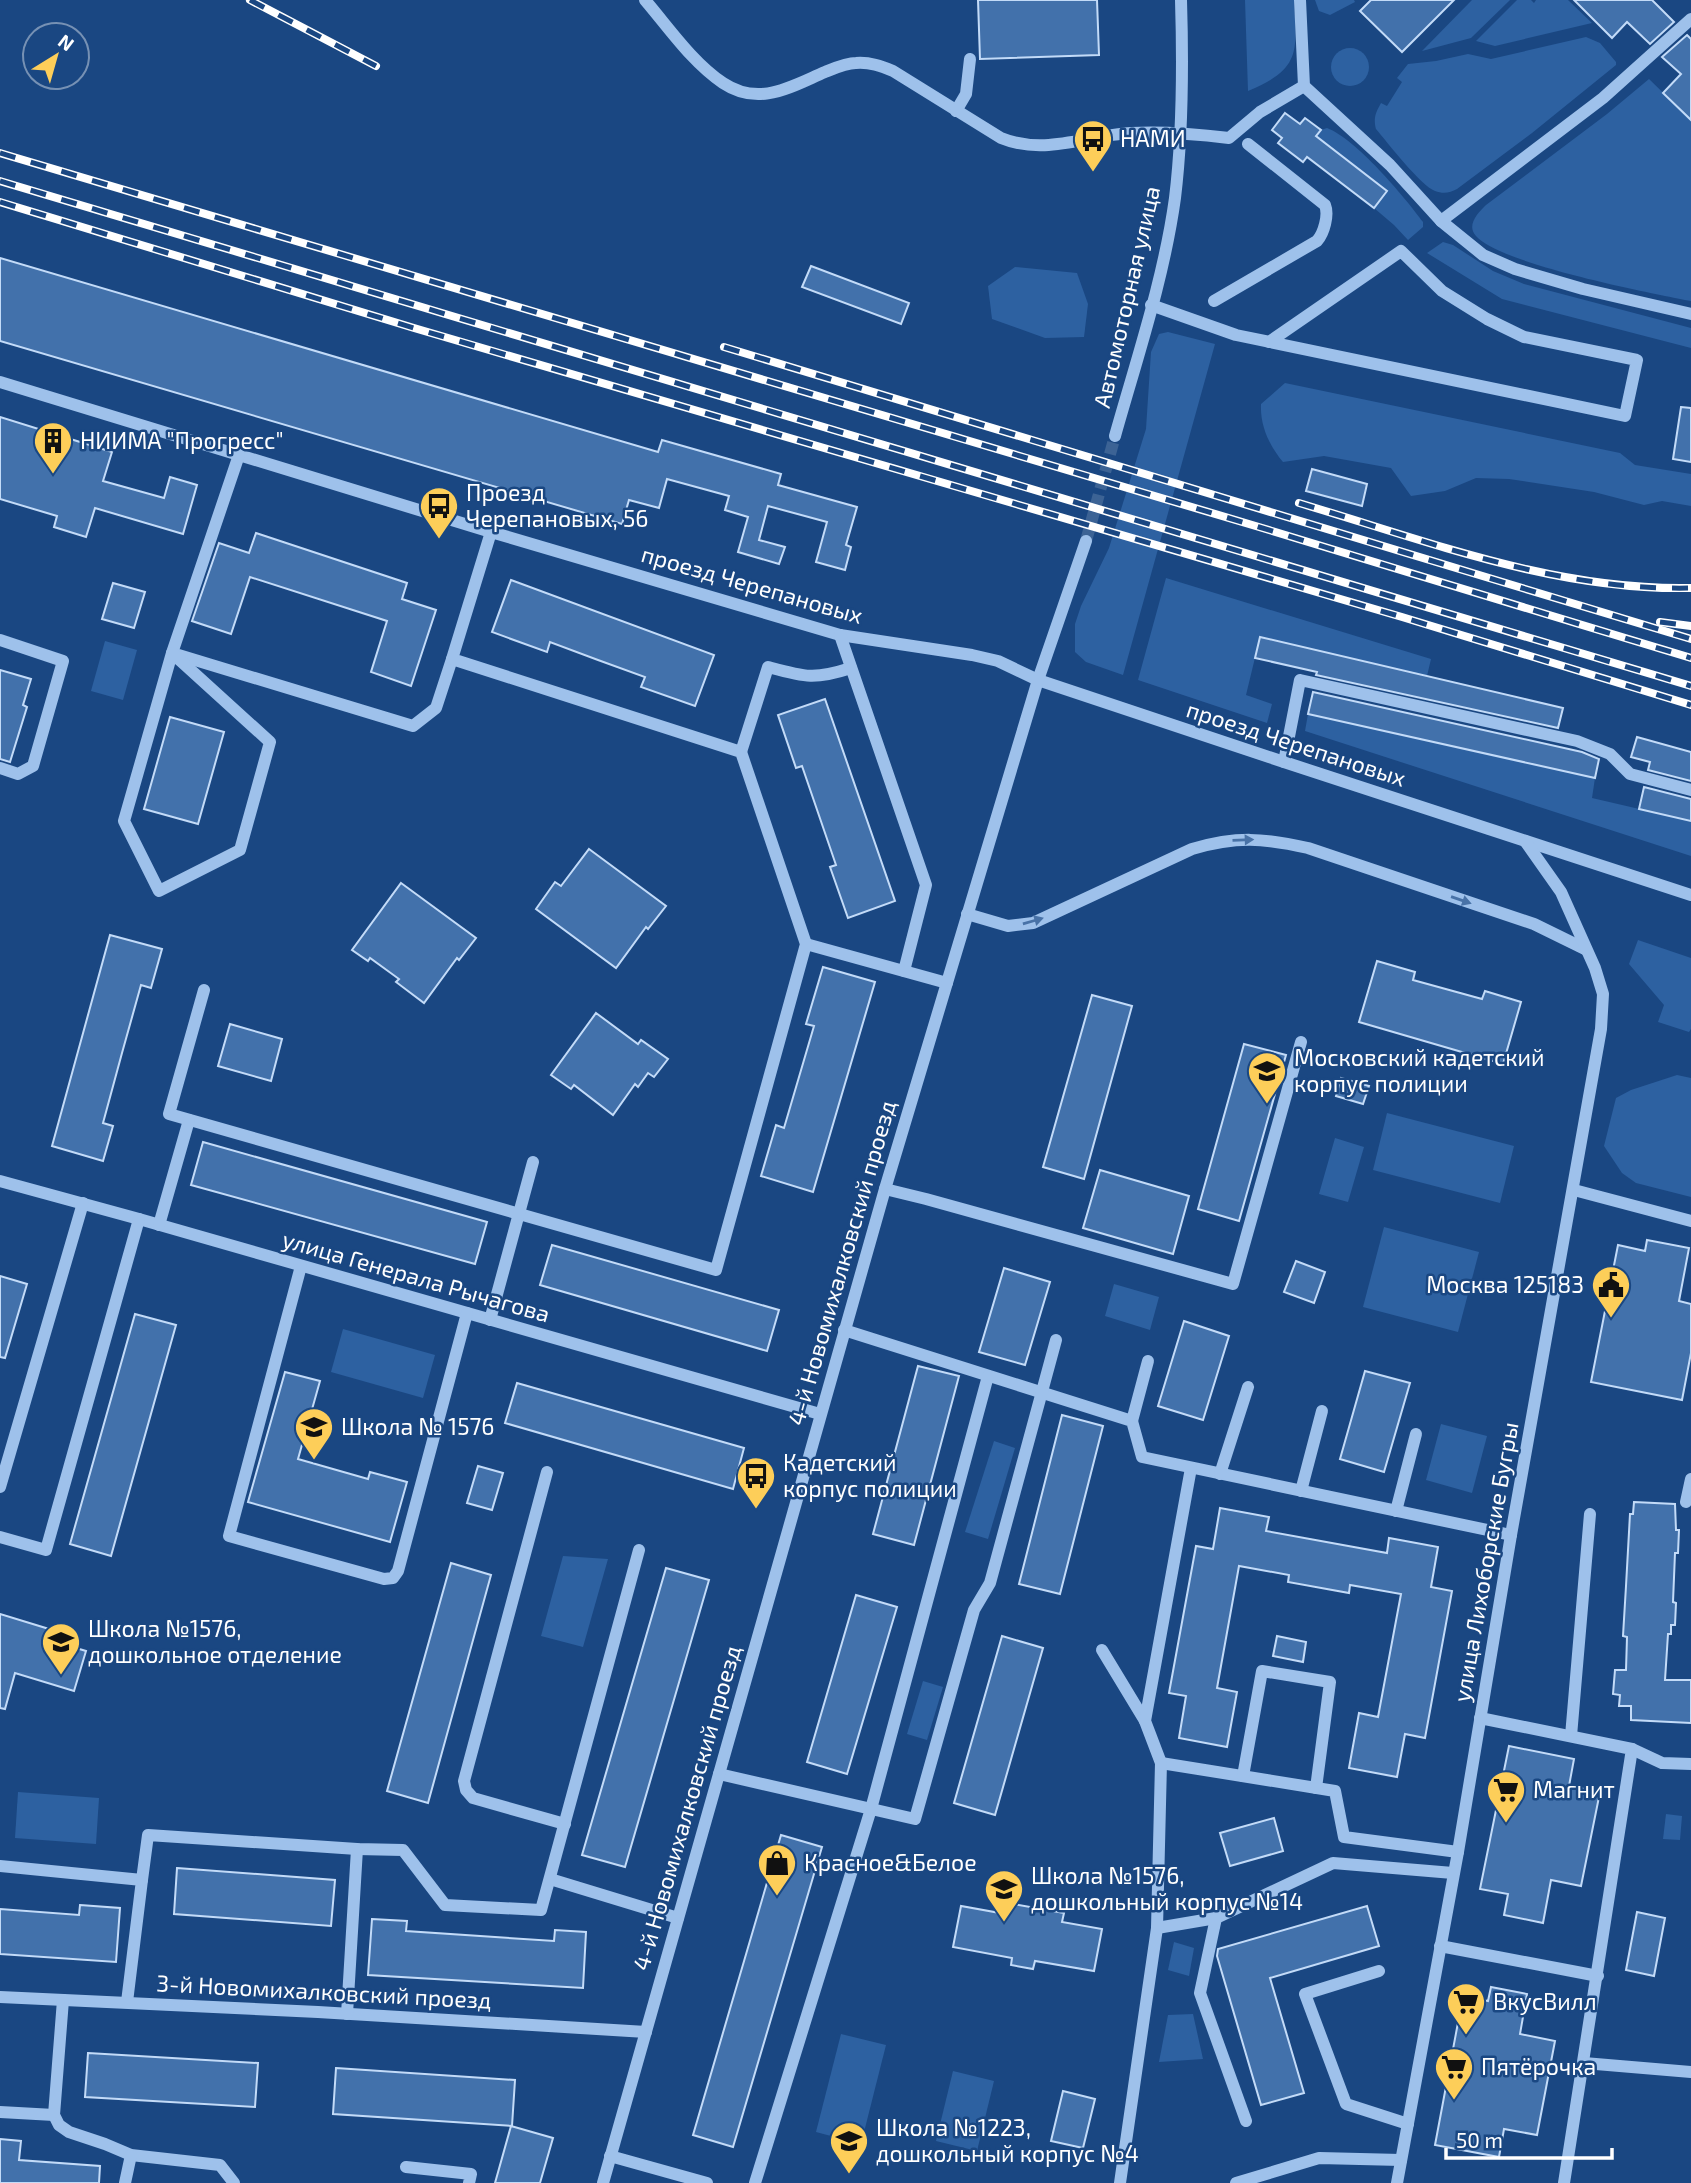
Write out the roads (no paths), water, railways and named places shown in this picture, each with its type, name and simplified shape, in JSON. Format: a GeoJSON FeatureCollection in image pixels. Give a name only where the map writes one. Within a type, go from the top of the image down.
{"type":"FeatureCollection","features":[{"type":"Feature","properties":{"kind":"street"},"geometry":{"type":"LineString","coordinates":[[645,0],[701,65],[723,83],[739,91],[755,96],[776,92],[854,62],[875,63],[1017,145],[1035,146],[1092,140],[1129,133],[1181,132],[1229,138],[1260,113],[1304,86]]}},
{"type":"Feature","properties":{"kind":"street","name":"Автомоторная улица"},"geometry":{"type":"LineString","coordinates":[[1115,436],[1151,305],[1174,200],[1181,132],[1181,0]]}},
{"type":"Feature","properties":{"kind":"street"},"geometry":{"type":"LineString","coordinates":[[1300,0],[1304,86],[1390,165],[1441,221],[1483,255],[1515,269],[1583,289],[1691,314]]}},
{"type":"Feature","properties":{"kind":"street"},"geometry":{"type":"LineString","coordinates":[[1441,221],[1603,98],[1691,19]]}},
{"type":"Feature","properties":{"kind":"street"},"geometry":{"type":"LineString","coordinates":[[956,111],[966,94],[970,59]]}},
{"type":"Feature","properties":{"kind":"street"},"geometry":{"type":"LineString","coordinates":[[1214,301],[1317,241],[1321,237],[1328,211],[1325,205],[1248,144]]}},
{"type":"Feature","properties":{"kind":"street"},"geometry":{"type":"LineString","coordinates":[[1151,305],[1236,335],[1269,342],[1625,416],[1637,360],[1524,337],[1487,319],[1442,290],[1401,251],[1269,342]]}},
{"type":"Feature","properties":{"kind":"street","name":"проезд Черепановых"},"geometry":{"type":"LineString","coordinates":[[0,382],[840,635],[972,654],[998,661],[1038,680],[1691,895]]}},
{"type":"Feature","properties":{"kind":"street"},"geometry":{"type":"LineString","coordinates":[[172,653],[270,742],[240,850],[159,891],[124,821],[172,653],[239,455]]}},
{"type":"Feature","properties":{"kind":"street"},"geometry":{"type":"LineString","coordinates":[[172,653],[413,726],[436,708],[491,531]]}},
{"type":"Feature","properties":{"kind":"street"},"geometry":{"type":"LineString","coordinates":[[1038,680],[1086,541]]}},
{"type":"Feature","properties":{"kind":"street"},"geometry":{"type":"LineString","coordinates":[[840,635],[926,885],[904,971]]}},
{"type":"Feature","properties":{"kind":"street"},"geometry":{"type":"LineString","coordinates":[[0,640],[63,661],[33,766],[18,774],[0,768]]}},
{"type":"Feature","properties":{"kind":"street"},"geometry":{"type":"LineString","coordinates":[[452,659],[741,752]]}},
{"type":"Feature","properties":{"kind":"street"},"geometry":{"type":"LineString","coordinates":[[204,990],[169,1114],[716,1270],[806,944],[741,752],[768,667],[803,676],[826,676],[851,668]]}},
{"type":"Feature","properties":{"kind":"street","name":"4-й Новомихалковский проезд"},"geometry":{"type":"LineString","coordinates":[[603,2183],[844,1330],[1038,680]]}},
{"type":"Feature","properties":{"kind":"street"},"geometry":{"type":"LineString","coordinates":[[1284,762],[1300,680],[1577,741],[1610,754],[1630,774],[1691,790]]}},
{"type":"Feature","properties":{"kind":"street"},"geometry":{"type":"LineString","coordinates":[[967,914],[1008,926],[1033,923],[1192,849],[1218,841],[1272,840],[1308,848],[1534,924],[1586,950]]}},
{"type":"Feature","properties":{"kind":"street","name":"улица Лихоборские Бугры"},"geometry":{"type":"LineString","coordinates":[[1397,2183],[1458,1852],[1601,1029],[1603,994],[1595,968],[1561,892],[1525,841]]}},
{"type":"Feature","properties":{"kind":"street"},"geometry":{"type":"LineString","coordinates":[[806,944],[947,983]]}},
{"type":"Feature","properties":{"kind":"street"},"geometry":{"type":"LineString","coordinates":[[885,1189],[1233,1284],[1301,1042]]}},
{"type":"Feature","properties":{"kind":"street"},"geometry":{"type":"LineString","coordinates":[[159,1225],[189,1120]]}},
{"type":"Feature","properties":{"kind":"street"},"geometry":{"type":"LineString","coordinates":[[490,1320],[533,1162]]}},
{"type":"Feature","properties":{"kind":"street","name":"улица Генерала Рычагова"},"geometry":{"type":"LineString","coordinates":[[0,1181],[820,1414]]}},
{"type":"Feature","properties":{"kind":"street"},"geometry":{"type":"LineString","coordinates":[[1574,1190],[1691,1221]]}},
{"type":"Feature","properties":{"kind":"street"},"geometry":{"type":"LineString","coordinates":[[0,1487],[83,1203]]}},
{"type":"Feature","properties":{"kind":"street"},"geometry":{"type":"LineString","coordinates":[[0,1537],[46,1550],[139,1219]]}},
{"type":"Feature","properties":{"kind":"street"},"geometry":{"type":"LineString","coordinates":[[302,1266],[229,1536],[384,1579],[393,1578],[398,1570],[467,1314]]}},
{"type":"Feature","properties":{"kind":"street"},"geometry":{"type":"LineString","coordinates":[[844,1330],[1132,1421]]}},
{"type":"Feature","properties":{"kind":"street"},"geometry":{"type":"LineString","coordinates":[[719,1774],[915,1819],[974,1610],[990,1583],[1056,1340]]}},
{"type":"Feature","properties":{"kind":"street"},"geometry":{"type":"LineString","coordinates":[[1148,1362],[1132,1421],[1142,1457],[1511,1535]]}},
{"type":"Feature","properties":{"kind":"street"},"geometry":{"type":"LineString","coordinates":[[755,2183],[871,1809],[988,1377]]}},
{"type":"Feature","properties":{"kind":"street"},"geometry":{"type":"LineString","coordinates":[[1220,1474],[1248,1387]]}},
{"type":"Feature","properties":{"kind":"street"},"geometry":{"type":"LineString","coordinates":[[1301,1491],[1322,1411]]}},
{"type":"Feature","properties":{"kind":"street"},"geometry":{"type":"LineString","coordinates":[[1396,1511],[1416,1434]]}},
{"type":"Feature","properties":{"kind":"street"},"geometry":{"type":"LineString","coordinates":[[1145,1721],[1191,1468]]}},
{"type":"Feature","properties":{"kind":"street"},"geometry":{"type":"LineString","coordinates":[[547,1472],[464,1781],[466,1790],[473,1798],[565,1824]]}},
{"type":"Feature","properties":{"kind":"street"},"geometry":{"type":"LineString","coordinates":[[1686,1502],[1691,1479]]}},
{"type":"Feature","properties":{"kind":"street"},"geometry":{"type":"LineString","coordinates":[[1571,1736],[1590,1514]]}},
{"type":"Feature","properties":{"kind":"street"},"geometry":{"type":"LineString","coordinates":[[127,2002],[148,1835],[403,1850],[445,1905],[541,1910],[639,1550]]}},
{"type":"Feature","properties":{"kind":"street"},"geometry":{"type":"LineString","coordinates":[[1102,1650],[1145,1721],[1161,1763],[1157,1928],[1120,2183]]}},
{"type":"Feature","properties":{"kind":"street"},"geometry":{"type":"LineString","coordinates":[[1243,1776],[1262,1671],[1329,1682],[1316,1788]]}},
{"type":"Feature","properties":{"kind":"street"},"geometry":{"type":"LineString","coordinates":[[1480,1718],[1632,1749],[1662,1763],[1691,1764]]}},
{"type":"Feature","properties":{"kind":"street"},"geometry":{"type":"LineString","coordinates":[[1564,2183],[1632,1749]]}},
{"type":"Feature","properties":{"kind":"street"},"geometry":{"type":"LineString","coordinates":[[1161,1763],[1335,1791],[1344,1837],[1458,1852]]}},
{"type":"Feature","properties":{"kind":"street"},"geometry":{"type":"LineString","coordinates":[[348,2014],[357,1849]]}},
{"type":"Feature","properties":{"kind":"street"},"geometry":{"type":"LineString","coordinates":[[1157,1928],[1216,1918],[1333,1863],[1453,1873]]}},
{"type":"Feature","properties":{"kind":"street"},"geometry":{"type":"LineString","coordinates":[[0,1866],[142,1880]]}},
{"type":"Feature","properties":{"kind":"street"},"geometry":{"type":"LineString","coordinates":[[550,1879],[678,1918]]}},
{"type":"Feature","properties":{"kind":"street"},"geometry":{"type":"LineString","coordinates":[[1216,1918],[1200,1993],[1246,2121]]}},
{"type":"Feature","properties":{"kind":"street"},"geometry":{"type":"LineString","coordinates":[[1440,1946],[1598,1976]]}},
{"type":"Feature","properties":{"kind":"street"},"geometry":{"type":"LineString","coordinates":[[1379,1971],[1306,1994],[1346,2104],[1408,2124]]}},
{"type":"Feature","properties":{"kind":"street","name":"3-й Новомихалковский проезд"},"geometry":{"type":"LineString","coordinates":[[0,1997],[646,2032]]}},
{"type":"Feature","properties":{"kind":"street"},"geometry":{"type":"LineString","coordinates":[[63,2000],[54,2115],[59,2125],[69,2132],[131,2155],[220,2165],[234,2183]]}},
{"type":"Feature","properties":{"kind":"street"},"geometry":{"type":"LineString","coordinates":[[1584,2063],[1691,2072]]}},
{"type":"Feature","properties":{"kind":"street"},"geometry":{"type":"LineString","coordinates":[[0,2112],[54,2115]]}},
{"type":"Feature","properties":{"kind":"street"},"geometry":{"type":"LineString","coordinates":[[125,2183],[131,2155]]}},
{"type":"Feature","properties":{"kind":"street"},"geometry":{"type":"LineString","coordinates":[[610,2157],[707,2183]]}},
{"type":"Feature","properties":{"kind":"street"},"geometry":{"type":"LineString","coordinates":[[1236,2183],[1319,2158],[1401,2160]]}},
{"type":"Feature","properties":{"kind":"street"},"geometry":{"type":"LineString","coordinates":[[406,2167],[471,2174],[469,2183]]}},
{"type":"Feature","properties":{"kind":"tunnel"},"geometry":{"type":"LineString","coordinates":[[1086,541],[1115,436]]}},
{"type":"Feature","properties":{"kind":"railway"},"geometry":{"type":"LineString","coordinates":[[250,0],[376,66]]}},
{"type":"Feature","properties":{"kind":"railway"},"geometry":{"type":"LineString","coordinates":[[0,153],[1691,658]]}},
{"type":"Feature","properties":{"kind":"railway"},"geometry":{"type":"LineString","coordinates":[[0,181],[1691,686]]}},
{"type":"Feature","properties":{"kind":"railway"},"geometry":{"type":"LineString","coordinates":[[0,202],[414,328],[1402,617],[1691,705]]}},
{"type":"Feature","properties":{"kind":"railway"},"geometry":{"type":"LineString","coordinates":[[724,347],[1691,639]]}},
{"type":"Feature","properties":{"kind":"railway"},"geometry":{"type":"LineString","coordinates":[[1299,503],[1492,561],[1541,572],[1641,587],[1691,588]]}},
{"type":"Feature","properties":{"kind":"railway"},"geometry":{"type":"LineString","coordinates":[[1660,622],[1691,626]]}},
{"type":"Feature","properties":{"kind":"place","name":"НАМИ"},"geometry":{"type":"Point","coordinates":[1093,173]}},
{"type":"Feature","properties":{"kind":"place","name":"НИИМА \"Прогресс\""},"geometry":{"type":"Point","coordinates":[53,475]}},
{"type":"Feature","properties":{"kind":"place","name":"Проезд Черепановых, 56"},"geometry":{"type":"Point","coordinates":[439,540]}},
{"type":"Feature","properties":{"kind":"place","name":"Московский кадетский корпус полиции"},"geometry":{"type":"Point","coordinates":[1267,1105]}},
{"type":"Feature","properties":{"kind":"place","name":"Москва 125183"},"geometry":{"type":"Point","coordinates":[1611,1319]}},
{"type":"Feature","properties":{"kind":"place","name":"Школа № 1576"},"geometry":{"type":"Point","coordinates":[314,1461]}},
{"type":"Feature","properties":{"kind":"place","name":"Кадетский корпус полиции"},"geometry":{"type":"Point","coordinates":[756,1510]}},
{"type":"Feature","properties":{"kind":"place","name":"Школа №1576, дошкольное отделение"},"geometry":{"type":"Point","coordinates":[61,1676]}},
{"type":"Feature","properties":{"kind":"place","name":"Магнит"},"geometry":{"type":"Point","coordinates":[1506,1824]}},
{"type":"Feature","properties":{"kind":"place","name":"Красное&Белое"},"geometry":{"type":"Point","coordinates":[777,1897]}},
{"type":"Feature","properties":{"kind":"place","name":"Школа №1576, дошкольный корпус №14"},"geometry":{"type":"Point","coordinates":[1004,1923]}},
{"type":"Feature","properties":{"kind":"place","name":"ВкусВилл"},"geometry":{"type":"Point","coordinates":[1466,2036]}},
{"type":"Feature","properties":{"kind":"place","name":"Пятёрочка"},"geometry":{"type":"Point","coordinates":[1454,2101]}},
{"type":"Feature","properties":{"kind":"place","name":"Школа №1223, дошкольный корпус №4"},"geometry":{"type":"Point","coordinates":[849,2175]}}]}
